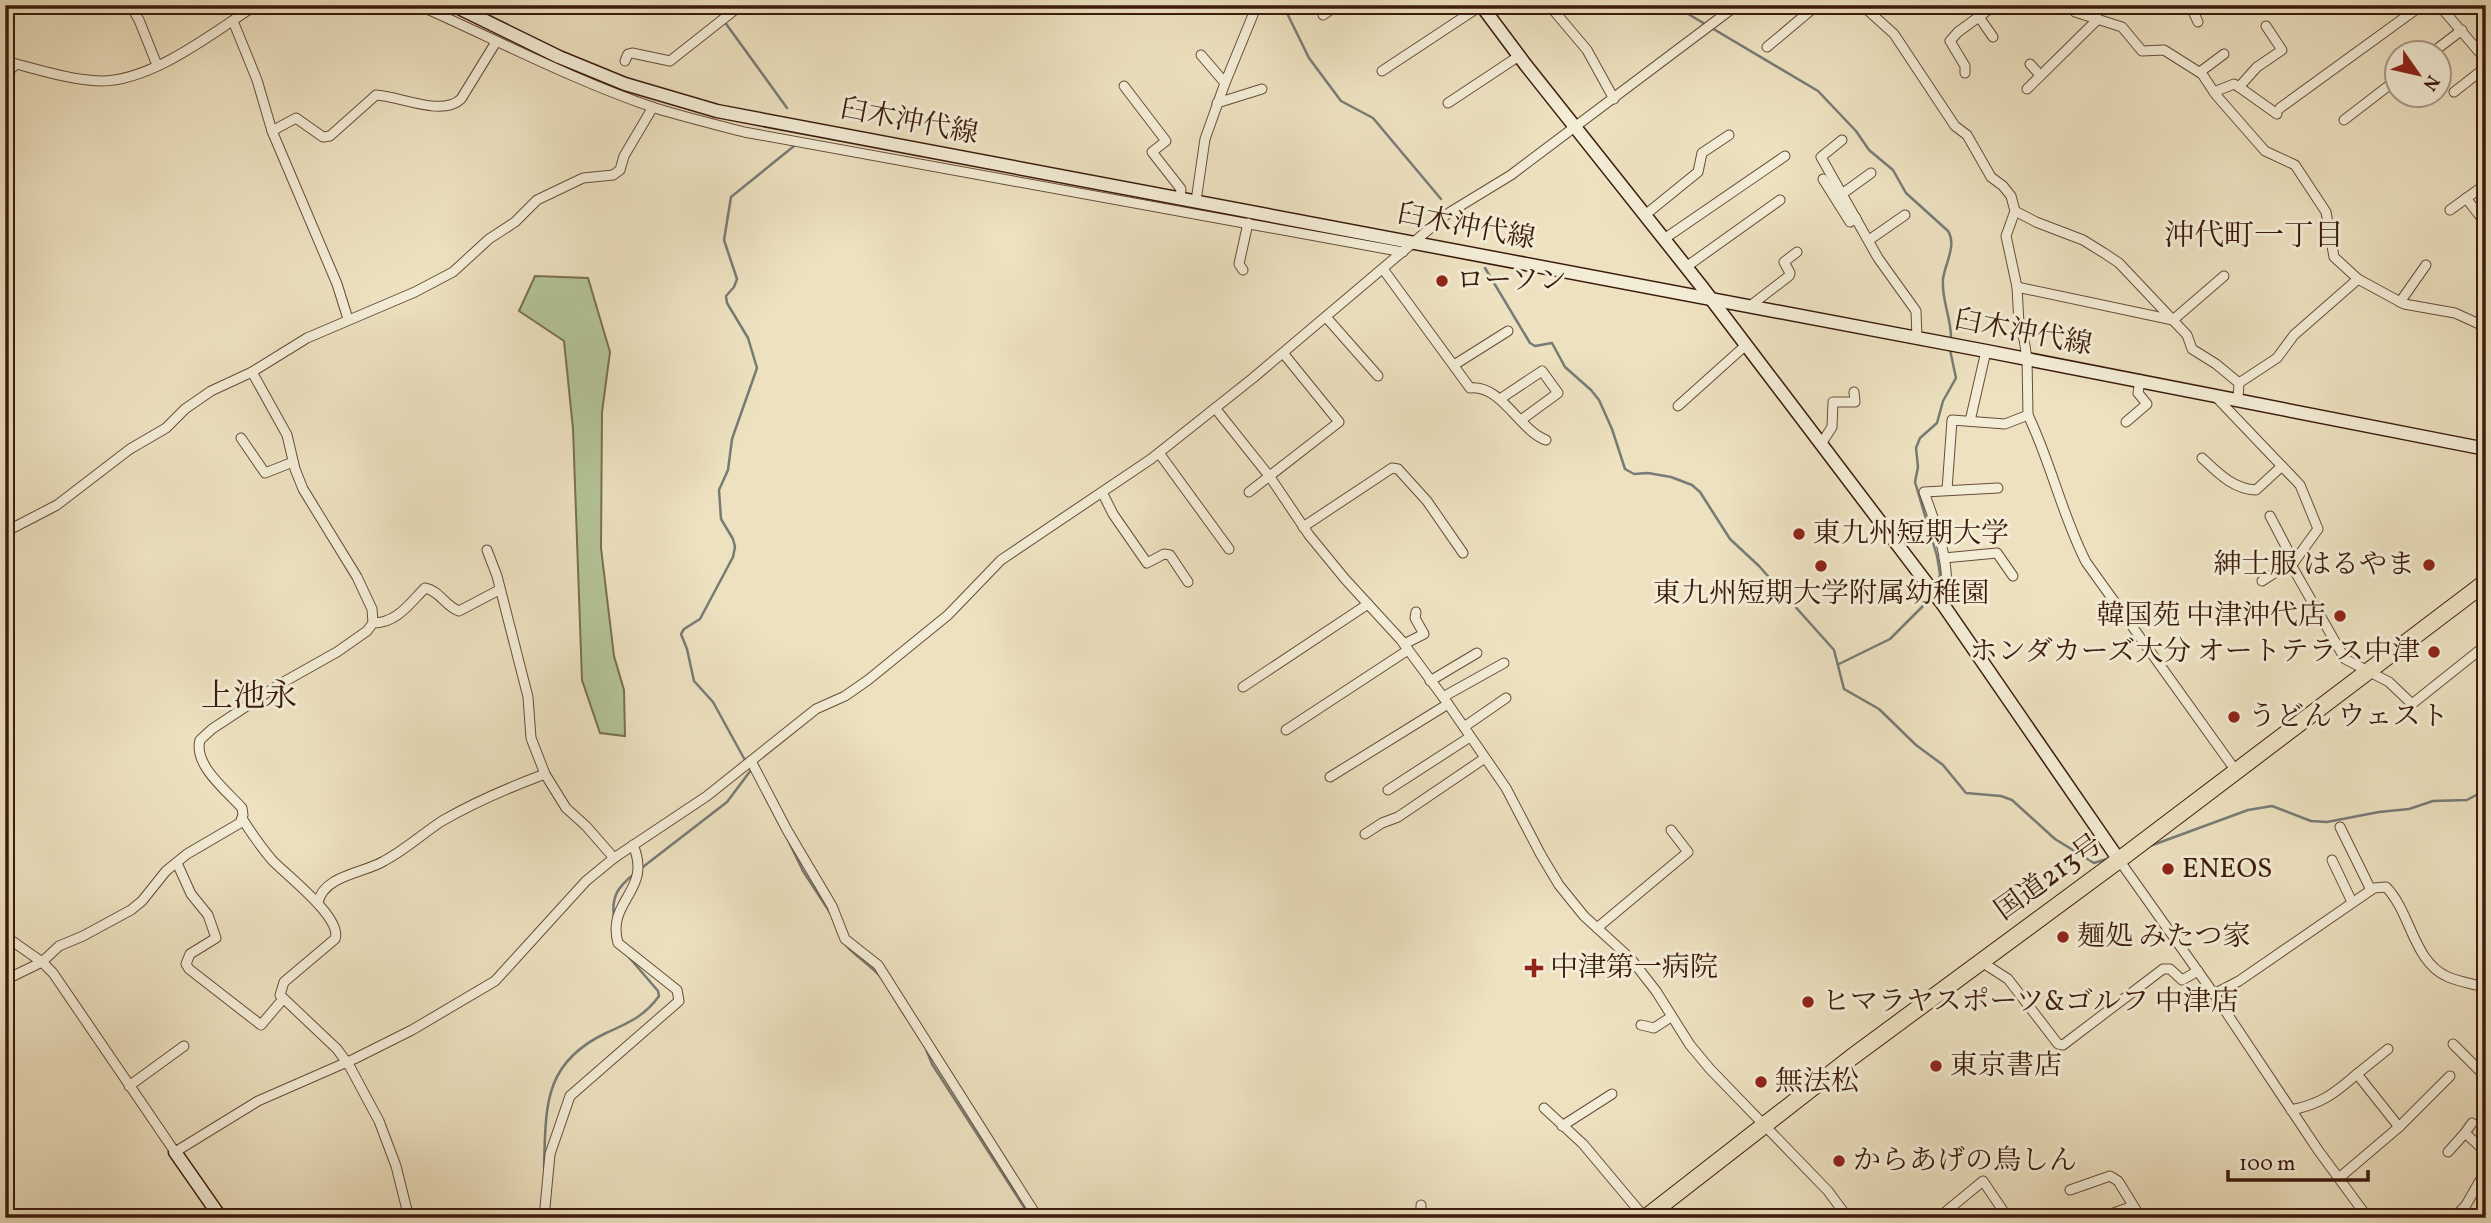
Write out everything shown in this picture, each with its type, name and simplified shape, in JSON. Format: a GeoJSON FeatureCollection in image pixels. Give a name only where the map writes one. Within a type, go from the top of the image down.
{"type":"FeatureCollection","features":[{"type":"Feature","properties":{"kind":"highway","name":"国道213号"},"geometry":{"type":"LineString","coordinates":[[1645,1218],[1980,961],[2485,584]]}},
{"type":"Feature","properties":{"kind":"main road","name":"臼木沖代線"},"geometry":{"type":"LineString","coordinates":[[453,5],[625,85],[717,111],[2484,446]]}},
{"type":"Feature","properties":{"kind":"main road"},"geometry":{"type":"LineString","coordinates":[[1481,5],[1711,298],[1944,606],[2119,859]]}},
{"type":"Feature","properties":{"kind":"main road"},"geometry":{"type":"LineString","coordinates":[[175,1152],[221,1218]]}},
{"type":"Feature","properties":{"kind":"street"},"geometry":{"type":"LineString","coordinates":[[130,5],[157,65]]}},
{"type":"Feature","properties":{"kind":"street"},"geometry":{"type":"LineString","coordinates":[[5,61],[68,77],[101,81],[129,77],[194,47],[256,5]]}},
{"type":"Feature","properties":{"kind":"street"},"geometry":{"type":"LineString","coordinates":[[418,5],[580,79],[653,107],[769,138],[1404,251]]}},
{"type":"Feature","properties":{"kind":"street"},"geometry":{"type":"LineString","coordinates":[[625,61],[628,54],[632,53],[670,61],[741,5]]}},
{"type":"Feature","properties":{"kind":"street"},"geometry":{"type":"LineString","coordinates":[[1196,201],[1205,139],[1224,83],[1257,5]]}},
{"type":"Feature","properties":{"kind":"street"},"geometry":{"type":"LineString","coordinates":[[1323,15],[1337,5]]}},
{"type":"Feature","properties":{"kind":"street"},"geometry":{"type":"LineString","coordinates":[[1382,71],[1481,5]]}},
{"type":"Feature","properties":{"kind":"street"},"geometry":{"type":"LineString","coordinates":[[1549,5],[1587,50],[1614,99]]}},
{"type":"Feature","properties":{"kind":"street"},"geometry":{"type":"LineString","coordinates":[[5,936],[53,973],[175,1152],[258,1101],[412,1030],[495,981],[586,881],[614,858],[707,796],[807,716],[868,680],[931,630],[1001,560],[1103,494],[1159,453],[1283,353],[1447,214],[1511,176],[1737,5]]}},
{"type":"Feature","properties":{"kind":"street"},"geometry":{"type":"LineString","coordinates":[[1767,47],[1817,5]]}},
{"type":"Feature","properties":{"kind":"street"},"geometry":{"type":"LineString","coordinates":[[1862,5],[1894,34],[1955,126],[1967,135],[1991,177],[2004,186],[2011,196],[2015,211],[2006,236],[2017,287],[2019,324],[2027,359],[2028,415],[2037,432],[2070,531],[2086,562],[2236,771]]}},
{"type":"Feature","properties":{"kind":"street"},"geometry":{"type":"LineString","coordinates":[[1965,73],[1965,66],[1950,41],[1995,5]]}},
{"type":"Feature","properties":{"kind":"street"},"geometry":{"type":"LineString","coordinates":[[2071,5],[2075,12],[2122,27],[2142,51],[2164,50],[2200,72],[2265,150],[2295,165],[2326,212],[2334,257],[2358,279],[2400,302],[2455,313],[2479,324],[2486,334]]}},
{"type":"Feature","properties":{"kind":"street"},"geometry":{"type":"LineString","coordinates":[[2190,5],[2198,22]]}},
{"type":"Feature","properties":{"kind":"street"},"geometry":{"type":"LineString","coordinates":[[2214,92],[2234,84],[2278,111],[2422,5]]}},
{"type":"Feature","properties":{"kind":"street"},"geometry":{"type":"LineString","coordinates":[[2445,7],[2486,60]]}},
{"type":"Feature","properties":{"kind":"street"},"geometry":{"type":"LineString","coordinates":[[1979,17],[1993,37]]}},
{"type":"Feature","properties":{"kind":"street"},"geometry":{"type":"LineString","coordinates":[[2027,89],[2098,19]]}},
{"type":"Feature","properties":{"kind":"street"},"geometry":{"type":"LineString","coordinates":[[233,21],[257,80],[272,131],[337,284],[348,319]]}},
{"type":"Feature","properties":{"kind":"street"},"geometry":{"type":"LineString","coordinates":[[2239,88],[2257,67],[2282,50],[2266,26]]}},
{"type":"Feature","properties":{"kind":"street"},"geometry":{"type":"LineString","coordinates":[[2451,38],[2462,30]]}},
{"type":"Feature","properties":{"kind":"street"},"geometry":{"type":"LineString","coordinates":[[272,131],[296,118],[323,137],[330,136],[376,95],[415,103],[454,104],[461,99],[496,42]]}},
{"type":"Feature","properties":{"kind":"street"},"geometry":{"type":"LineString","coordinates":[[2200,72],[2224,54]]}},
{"type":"Feature","properties":{"kind":"street"},"geometry":{"type":"LineString","coordinates":[[1200,55],[1224,83]]}},
{"type":"Feature","properties":{"kind":"street"},"geometry":{"type":"LineString","coordinates":[[1448,103],[1519,56]]}},
{"type":"Feature","properties":{"kind":"street"},"geometry":{"type":"LineString","coordinates":[[5,75],[16,64]]}},
{"type":"Feature","properties":{"kind":"street"},"geometry":{"type":"LineString","coordinates":[[2030,64],[2040,75]]}},
{"type":"Feature","properties":{"kind":"street"},"geometry":{"type":"LineString","coordinates":[[2454,92],[2486,67]]}},
{"type":"Feature","properties":{"kind":"street"},"geometry":{"type":"LineString","coordinates":[[1124,86],[1166,141],[1152,152],[1181,189],[1180,198]]}},
{"type":"Feature","properties":{"kind":"street"},"geometry":{"type":"LineString","coordinates":[[1217,103],[1262,89]]}},
{"type":"Feature","properties":{"kind":"street"},"geometry":{"type":"LineString","coordinates":[[2344,120],[2382,91]]}},
{"type":"Feature","properties":{"kind":"street"},"geometry":{"type":"LineString","coordinates":[[5,532],[57,505],[130,449],[166,428],[201,398],[252,372],[307,338],[415,292],[453,272],[489,239],[515,222],[537,200],[583,178],[613,175],[620,170],[624,156],[653,107]]}},
{"type":"Feature","properties":{"kind":"street"},"geometry":{"type":"LineString","coordinates":[[1645,215],[1698,172],[1702,153],[1729,135]]}},
{"type":"Feature","properties":{"kind":"street"},"geometry":{"type":"LineString","coordinates":[[1842,140],[1821,157],[1878,258],[1916,311],[1917,338]]}},
{"type":"Feature","properties":{"kind":"street"},"geometry":{"type":"LineString","coordinates":[[1664,239],[1785,156]]}},
{"type":"Feature","properties":{"kind":"street"},"geometry":{"type":"LineString","coordinates":[[1842,194],[1871,173]]}},
{"type":"Feature","properties":{"kind":"street"},"geometry":{"type":"LineString","coordinates":[[1823,179],[1850,222],[1856,218]]}},
{"type":"Feature","properties":{"kind":"street"},"geometry":{"type":"LineString","coordinates":[[2450,211],[2486,184]]}},
{"type":"Feature","properties":{"kind":"street"},"geometry":{"type":"LineString","coordinates":[[2466,198],[2483,220]]}},
{"type":"Feature","properties":{"kind":"street"},"geometry":{"type":"LineString","coordinates":[[1686,267],[1780,201]]}},
{"type":"Feature","properties":{"kind":"street"},"geometry":{"type":"LineString","coordinates":[[2015,211],[2083,240],[2119,264],[2187,335],[2192,349],[2239,383]]}},
{"type":"Feature","properties":{"kind":"street"},"geometry":{"type":"LineString","coordinates":[[1869,240],[1905,215]]}},
{"type":"Feature","properties":{"kind":"street"},"geometry":{"type":"LineString","coordinates":[[1243,270],[1239,264],[1248,223]]}},
{"type":"Feature","properties":{"kind":"street"},"geometry":{"type":"LineString","coordinates":[[1750,306],[1789,276],[1784,262],[1797,252]]}},
{"type":"Feature","properties":{"kind":"street"},"geometry":{"type":"LineString","coordinates":[[2400,302],[2426,265]]}},
{"type":"Feature","properties":{"kind":"street"},"geometry":{"type":"LineString","coordinates":[[1383,269],[1470,388],[1500,399],[1537,437],[1546,440]]}},
{"type":"Feature","properties":{"kind":"street"},"geometry":{"type":"LineString","coordinates":[[2173,320],[2224,276]]}},
{"type":"Feature","properties":{"kind":"street"},"geometry":{"type":"LineString","coordinates":[[2239,383],[2277,358],[2294,335],[2358,279]]}},
{"type":"Feature","properties":{"kind":"street"},"geometry":{"type":"LineString","coordinates":[[2017,287],[2173,320]]}},
{"type":"Feature","properties":{"kind":"street"},"geometry":{"type":"LineString","coordinates":[[1326,317],[1378,376]]}},
{"type":"Feature","properties":{"kind":"street"},"geometry":{"type":"LineString","coordinates":[[1454,365],[1508,331]]}},
{"type":"Feature","properties":{"kind":"street"},"geometry":{"type":"LineString","coordinates":[[1678,407],[1746,345]]}},
{"type":"Feature","properties":{"kind":"street"},"geometry":{"type":"LineString","coordinates":[[1970,421],[1986,351]]}},
{"type":"Feature","properties":{"kind":"street"},"geometry":{"type":"LineString","coordinates":[[1248,492],[1339,422],[1283,353]]}},
{"type":"Feature","properties":{"kind":"street"},"geometry":{"type":"LineString","coordinates":[[1500,399],[1542,371],[1558,394],[1521,420]]}},
{"type":"Feature","properties":{"kind":"street"},"geometry":{"type":"LineString","coordinates":[[252,372],[286,435],[293,462],[307,496],[358,577],[372,608],[373,623],[367,631],[337,652],[280,684],[212,729],[200,740],[200,752],[206,767],[242,808],[243,820],[272,859],[318,903],[336,930],[336,936],[284,982],[280,991],[283,999],[337,1049],[347,1062],[379,1121],[396,1166],[409,1218]]}},
{"type":"Feature","properties":{"kind":"street"},"geometry":{"type":"LineString","coordinates":[[2126,422],[2147,404],[2138,393],[2140,380]]}},
{"type":"Feature","properties":{"kind":"street"},"geometry":{"type":"LineString","coordinates":[[2238,399],[2239,383]]}},
{"type":"Feature","properties":{"kind":"street"},"geometry":{"type":"LineString","coordinates":[[1821,444],[1832,428],[1833,402],[1855,402],[1854,391]]}},
{"type":"Feature","properties":{"kind":"street"},"geometry":{"type":"LineString","coordinates":[[2213,394],[2300,485],[2318,529],[2292,563],[2262,582]]}},
{"type":"Feature","properties":{"kind":"street"},"geometry":{"type":"LineString","coordinates":[[1215,408],[1270,477],[1303,527],[1406,647],[1506,788],[1541,855],[1584,916],[1631,959],[1710,1069],[1828,1191],[1848,1218]]}},
{"type":"Feature","properties":{"kind":"street"},"geometry":{"type":"LineString","coordinates":[[1947,490],[1952,420],[2005,424],[2028,415]]}},
{"type":"Feature","properties":{"kind":"street"},"geometry":{"type":"LineString","coordinates":[[241,438],[265,473],[293,462]]}},
{"type":"Feature","properties":{"kind":"street"},"geometry":{"type":"LineString","coordinates":[[1159,453],[1229,549]]}},
{"type":"Feature","properties":{"kind":"street"},"geometry":{"type":"LineString","coordinates":[[2202,458],[2232,484],[2256,490],[2282,466]]}},
{"type":"Feature","properties":{"kind":"street"},"geometry":{"type":"LineString","coordinates":[[1303,527],[1392,468],[1398,469],[1427,501],[1463,553]]}},
{"type":"Feature","properties":{"kind":"street"},"geometry":{"type":"LineString","coordinates":[[1944,606],[1948,587],[1944,558],[1924,492],[1998,488]]}},
{"type":"Feature","properties":{"kind":"street"},"geometry":{"type":"LineString","coordinates":[[1103,494],[1113,514],[1147,563],[1164,554],[1170,555],[1188,582]]}},
{"type":"Feature","properties":{"kind":"street"},"geometry":{"type":"LineString","coordinates":[[2270,516],[2292,563],[2345,659],[2389,682],[2412,704],[2486,645]]}},
{"type":"Feature","properties":{"kind":"street"},"geometry":{"type":"LineString","coordinates":[[487,550],[494,565],[527,697],[531,738],[545,774],[566,808],[614,858]]}},
{"type":"Feature","properties":{"kind":"street"},"geometry":{"type":"LineString","coordinates":[[1944,558],[1997,553],[2013,576]]}},
{"type":"Feature","properties":{"kind":"street"},"geometry":{"type":"LineString","coordinates":[[373,623],[391,620],[408,607],[425,588],[433,590],[459,611],[499,590]]}},
{"type":"Feature","properties":{"kind":"street"},"geometry":{"type":"LineString","coordinates":[[1243,687],[1368,604]]}},
{"type":"Feature","properties":{"kind":"street"},"geometry":{"type":"LineString","coordinates":[[1286,730],[1424,634],[1415,618],[1416,612]]}},
{"type":"Feature","properties":{"kind":"street"},"geometry":{"type":"LineString","coordinates":[[1430,681],[1477,653]]}},
{"type":"Feature","properties":{"kind":"street"},"geometry":{"type":"LineString","coordinates":[[1330,777],[1504,663]]}},
{"type":"Feature","properties":{"kind":"street"},"geometry":{"type":"LineString","coordinates":[[1464,727],[1506,698]]}},
{"type":"Feature","properties":{"kind":"street"},"geometry":{"type":"LineString","coordinates":[[1388,790],[1470,737]]}},
{"type":"Feature","properties":{"kind":"street"},"geometry":{"type":"LineString","coordinates":[[1366,834],[1382,823],[1398,817],[1485,758]]}},
{"type":"Feature","properties":{"kind":"street"},"geometry":{"type":"LineString","coordinates":[[751,761],[787,830],[832,906],[845,939],[878,965],[1038,1218]]}},
{"type":"Feature","properties":{"kind":"street"},"geometry":{"type":"LineString","coordinates":[[318,903],[321,894],[343,877],[380,864],[461,810],[545,774]]}},
{"type":"Feature","properties":{"kind":"street"},"geometry":{"type":"LineString","coordinates":[[5,980],[42,962],[59,946],[131,910],[177,863],[196,848],[243,820]]}},
{"type":"Feature","properties":{"kind":"street"},"geometry":{"type":"LineString","coordinates":[[2340,827],[2371,890]]}},
{"type":"Feature","properties":{"kind":"street"},"geometry":{"type":"LineString","coordinates":[[1597,928],[1688,852],[1671,830]]}},
{"type":"Feature","properties":{"kind":"street"},"geometry":{"type":"LineString","coordinates":[[544,1218],[550,1154],[570,1096],[679,1001],[677,990],[618,943],[617,915],[636,882],[640,869],[633,845]]}},
{"type":"Feature","properties":{"kind":"street"},"geometry":{"type":"LineString","coordinates":[[2119,859],[2368,1218]]}},
{"type":"Feature","properties":{"kind":"street"},"geometry":{"type":"LineString","coordinates":[[2332,860],[2353,902]]}},
{"type":"Feature","properties":{"kind":"street"},"geometry":{"type":"LineString","coordinates":[[177,863],[191,894],[208,915],[216,938],[190,954],[186,964],[189,969],[261,1025],[283,999]]}},
{"type":"Feature","properties":{"kind":"street"},"geometry":{"type":"LineString","coordinates":[[2214,993],[2239,981],[2371,890],[2386,887],[2396,896],[2428,963],[2449,978],[2486,988]]}},
{"type":"Feature","properties":{"kind":"street"},"geometry":{"type":"LineString","coordinates":[[1980,961],[2008,979],[2058,1044],[2063,1045],[2164,969],[2170,969],[2182,980],[2198,971]]}},
{"type":"Feature","properties":{"kind":"street"},"geometry":{"type":"LineString","coordinates":[[1641,1025],[1654,1028],[1671,1017]]}},
{"type":"Feature","properties":{"kind":"street"},"geometry":{"type":"LineString","coordinates":[[2453,1044],[2486,1077]]}},
{"type":"Feature","properties":{"kind":"street"},"geometry":{"type":"LineString","coordinates":[[129,1086],[184,1046]]}},
{"type":"Feature","properties":{"kind":"street"},"geometry":{"type":"LineString","coordinates":[[2291,1110],[2312,1106],[2331,1097],[2388,1049]]}},
{"type":"Feature","properties":{"kind":"street"},"geometry":{"type":"LineString","coordinates":[[2357,1074],[2399,1127]]}},
{"type":"Feature","properties":{"kind":"street"},"geometry":{"type":"LineString","coordinates":[[2339,1178],[2399,1127],[2449,1076]]}},
{"type":"Feature","properties":{"kind":"street"},"geometry":{"type":"LineString","coordinates":[[1562,1126],[1612,1094]]}},
{"type":"Feature","properties":{"kind":"street"},"geometry":{"type":"LineString","coordinates":[[1544,1108],[1600,1163],[1645,1218]]}},
{"type":"Feature","properties":{"kind":"street"},"geometry":{"type":"LineString","coordinates":[[2448,1152],[2472,1123]]}},
{"type":"Feature","properties":{"kind":"street"},"geometry":{"type":"LineString","coordinates":[[2465,1133],[2486,1152]]}},
{"type":"Feature","properties":{"kind":"street"},"geometry":{"type":"LineString","coordinates":[[2454,1218],[2466,1205],[2486,1170]]}},
{"type":"Feature","properties":{"kind":"street"},"geometry":{"type":"LineString","coordinates":[[2070,1190],[2110,1175],[2118,1181],[2141,1218]]}},
{"type":"Feature","properties":{"kind":"street"},"geometry":{"type":"LineString","coordinates":[[1938,1218],[1983,1181],[2008,1218]]}},
{"type":"Feature","properties":{"kind":"street"},"geometry":{"type":"LineString","coordinates":[[1421,1205],[1421,1218]]}},
{"type":"Feature","properties":{"kind":"street"},"geometry":{"type":"LineString","coordinates":[[2100,1218],[2133,1206]]}},
{"type":"Feature","properties":{"kind":"green space"},"geometry":{"type":"Polygon","coordinates":[[[535,276],[588,278],[610,352],[602,412],[601,548],[614,656],[624,690],[625,736],[600,733],[582,680],[573,429],[564,341],[519,311],[535,276]]]}},
{"type":"Feature","properties":{"kind":"waterway"},"geometry":{"type":"LineString","coordinates":[[723,15],[726,5]]}},
{"type":"Feature","properties":{"kind":"waterway"},"geometry":{"type":"LineString","coordinates":[[1283,5],[1309,58],[1341,101],[1373,118],[1441,199]]}},
{"type":"Feature","properties":{"kind":"waterway"},"geometry":{"type":"LineString","coordinates":[[1673,5],[1818,91],[1856,131],[1869,150],[1893,170],[1906,193],[1948,231],[1951,248],[1943,287],[1951,340]]}},
{"type":"Feature","properties":{"kind":"waterway"},"geometry":{"type":"LineString","coordinates":[[724,21],[787,108]]}},
{"type":"Feature","properties":{"kind":"waterway"},"geometry":{"type":"LineString","coordinates":[[746,762],[713,702],[694,681],[681,634],[700,619],[733,557],[735,547],[721,519],[719,490],[728,470],[732,439],[757,368],[748,338],[727,303],[726,296],[737,279],[724,240],[731,197],[794,146]]}},
{"type":"Feature","properties":{"kind":"waterway"},"geometry":{"type":"LineString","coordinates":[[1485,268],[1530,343],[1535,346],[1552,343],[1565,367],[1599,400],[1625,469],[1634,474],[1648,473],[1671,477],[1692,485],[1700,492],[1730,539],[1759,566],[1834,650],[1844,689],[1879,709],[1916,745],[1943,765],[1966,793],[2001,796],[2012,800],[2055,839],[2094,863],[2110,858]]}},
{"type":"Feature","properties":{"kind":"waterway"},"geometry":{"type":"LineString","coordinates":[[1937,589],[1940,574],[1937,556],[1915,482],[1918,467],[1916,448],[1920,438],[1937,423],[1943,401],[1956,378],[1950,350]]}},
{"type":"Feature","properties":{"kind":"waterway"},"geometry":{"type":"LineString","coordinates":[[1839,664],[1890,639],[1932,597]]}},
{"type":"Feature","properties":{"kind":"waterway"},"geometry":{"type":"LineString","coordinates":[[639,870],[727,802],[751,770]]}},
{"type":"Feature","properties":{"kind":"waterway"},"geometry":{"type":"LineString","coordinates":[[2150,846],[2248,810],[2272,806],[2311,821],[2327,822],[2409,809],[2433,801],[2467,800],[2486,786]]}},
{"type":"Feature","properties":{"kind":"waterway"},"geometry":{"type":"LineString","coordinates":[[787,838],[803,871],[831,914]]}},
{"type":"Feature","properties":{"kind":"waterway"},"geometry":{"type":"LineString","coordinates":[[614,918],[617,893],[634,874]]}},
{"type":"Feature","properties":{"kind":"waterway"},"geometry":{"type":"LineString","coordinates":[[836,927],[848,948],[879,975],[906,1017]]}},
{"type":"Feature","properties":{"kind":"waterway"},"geometry":{"type":"LineString","coordinates":[[544,1167],[548,1106],[559,1072],[585,1045],[636,1018],[659,996],[658,991],[628,956]]}},
{"type":"Feature","properties":{"kind":"waterway"},"geometry":{"type":"LineString","coordinates":[[926,1049],[932,1064],[1031,1218]]}},
{"type":"Feature","properties":{"kind":"place","name":"ローソン"},"geometry":{"type":"Point","coordinates":[1442,281]}},
{"type":"Feature","properties":{"kind":"place","name":"東九州短期大学"},"geometry":{"type":"Point","coordinates":[1799,534]}},
{"type":"Feature","properties":{"kind":"place","name":"紳士服 はるやま"},"geometry":{"type":"Point","coordinates":[2429,565]}},
{"type":"Feature","properties":{"kind":"place","name":"東九州短期大学附属幼稚園"},"geometry":{"type":"Point","coordinates":[1821,566]}},
{"type":"Feature","properties":{"kind":"place","name":"韓国苑 中津沖代店"},"geometry":{"type":"Point","coordinates":[2340,616]}},
{"type":"Feature","properties":{"kind":"place","name":"ホンダカーズ大分 オートテラス中津"},"geometry":{"type":"Point","coordinates":[2434,652]}},
{"type":"Feature","properties":{"kind":"place","name":"うどん ウェスト"},"geometry":{"type":"Point","coordinates":[2234,717]}},
{"type":"Feature","properties":{"kind":"place","name":"ENEOS"},"geometry":{"type":"Point","coordinates":[2168,869]}},
{"type":"Feature","properties":{"kind":"place","name":"麺処 みたつ家"},"geometry":{"type":"Point","coordinates":[2063,937]}},
{"type":"Feature","properties":{"kind":"place","name":"中津第一病院"},"geometry":{"type":"Point","coordinates":[1534,968]}},
{"type":"Feature","properties":{"kind":"place","name":"ヒマラヤスポーツ&ゴルフ 中津店"},"geometry":{"type":"Point","coordinates":[1808,1002]}},
{"type":"Feature","properties":{"kind":"place","name":"東京書店"},"geometry":{"type":"Point","coordinates":[1936,1066]}},
{"type":"Feature","properties":{"kind":"place","name":"無法松"},"geometry":{"type":"Point","coordinates":[1761,1082]}},
{"type":"Feature","properties":{"kind":"place","name":"からあげの鳥しん"},"geometry":{"type":"Point","coordinates":[1839,1161]}},
{"type":"Feature","properties":{"kind":"district","name":"沖代町一丁目"},"geometry":{"type":"Point","coordinates":[2254,237]}},
{"type":"Feature","properties":{"kind":"district","name":"上池永"},"geometry":{"type":"Point","coordinates":[249,698]}}]}
